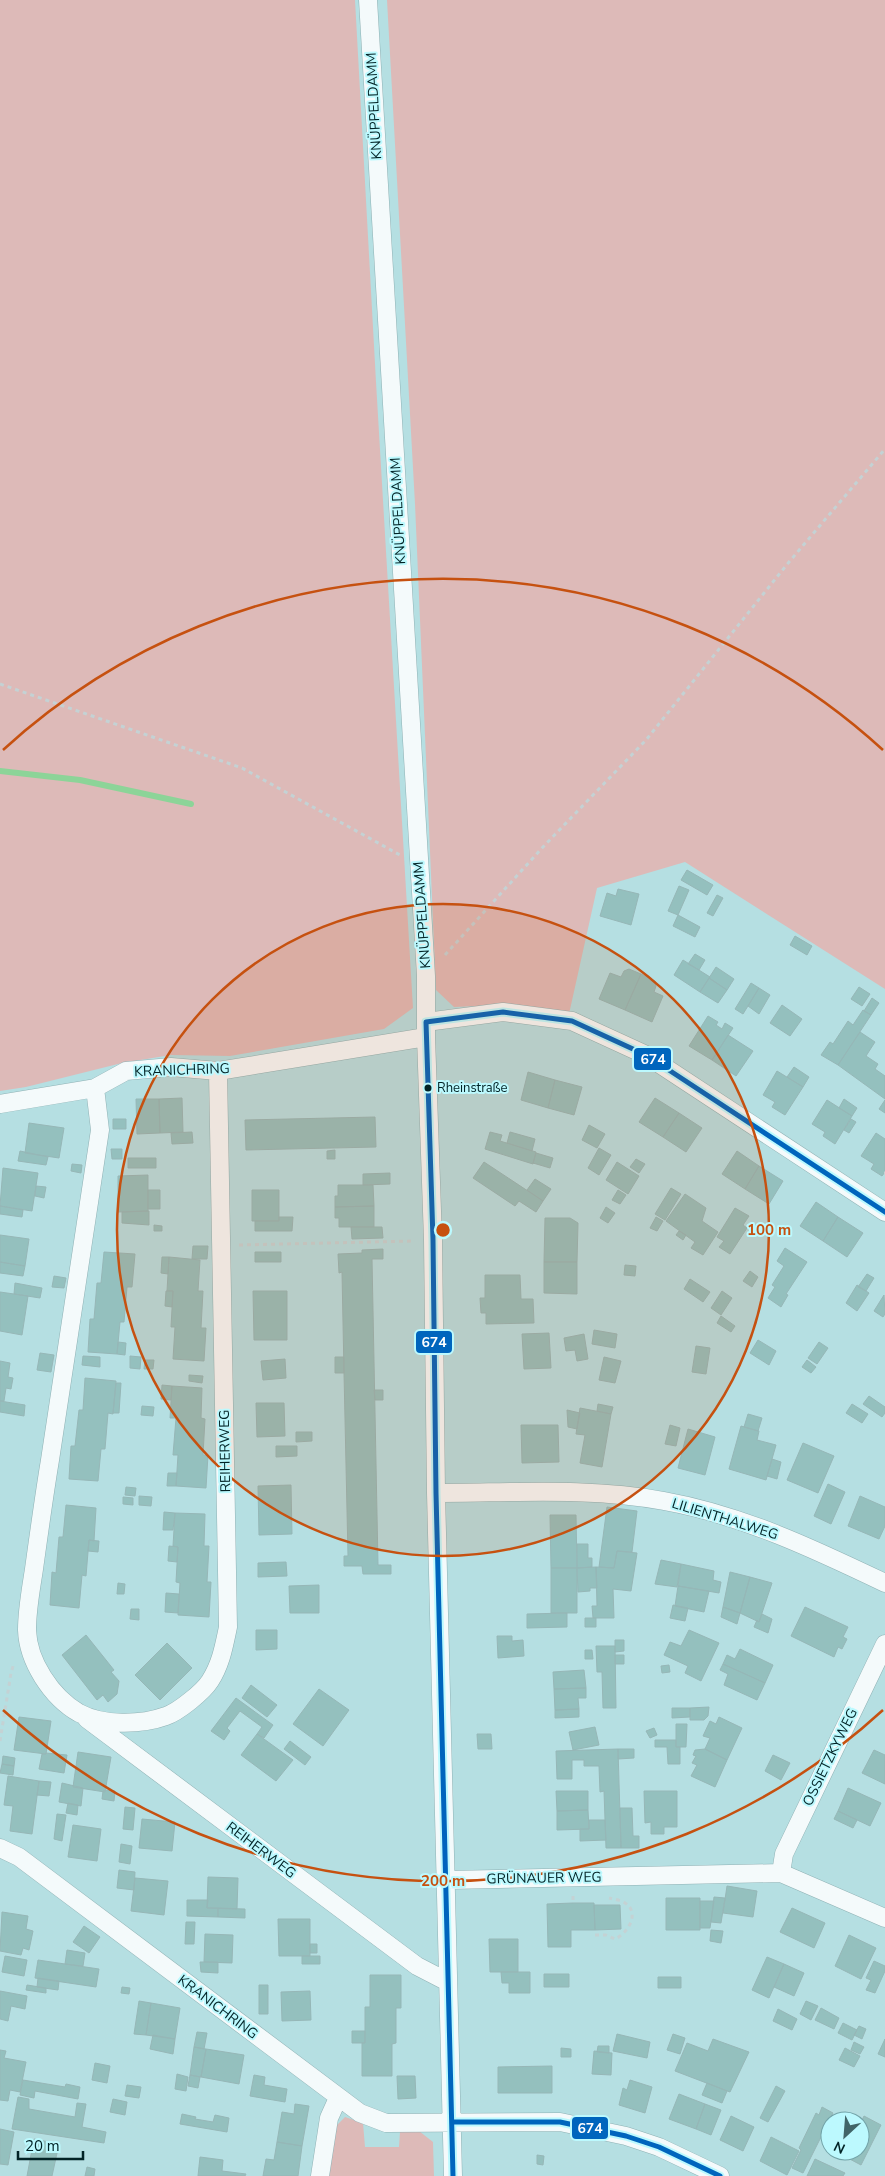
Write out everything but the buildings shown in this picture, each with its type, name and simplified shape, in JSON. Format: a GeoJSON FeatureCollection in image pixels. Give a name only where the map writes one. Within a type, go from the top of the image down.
{"type":"FeatureCollection","features":[{"type":"Feature","properties":{"kind":"street","name":"KNÜPPELDAMM"},"geometry":{"type":"LineString","coordinates":[[368,0],[426,976],[426,1029]]}},
{"type":"Feature","properties":{"kind":"street"},"geometry":{"type":"LineString","coordinates":[[453,2176],[436,1493],[434,1240],[426,1029],[503,1012],[572,1021],[646,1056],[885,1212]]}},
{"type":"Feature","properties":{"kind":"street","name":"KRANICHRING"},"geometry":{"type":"LineString","coordinates":[[0,1104],[95,1088],[126,1072],[172,1067],[218,1071],[426,1029]]}},
{"type":"Feature","properties":{"kind":"street","name":"REIHERWEG"},"geometry":{"type":"LineString","coordinates":[[78,1713],[98,1720],[117,1722],[144,1722],[168,1716],[191,1700],[210,1682],[223,1654],[228,1627],[218,1071]]}},
{"type":"Feature","properties":{"kind":"street","name":"REIHERWEG"},"geometry":{"type":"LineString","coordinates":[[95,1088],[100,1130],[45,1493],[27,1631],[32,1656],[40,1674],[53,1691],[78,1713],[417,1966],[448,1982]]}},
{"type":"Feature","properties":{"kind":"street","name":"LILIENTHALWEG"},"geometry":{"type":"LineString","coordinates":[[436,1493],[596,1493],[664,1501],[754,1526],[827,1554],[885,1583]]}},
{"type":"Feature","properties":{"kind":"street","name":"OSSIETZKYWEG"},"geometry":{"type":"LineString","coordinates":[[781,1873],[784,1854],[885,1644]]}},
{"type":"Feature","properties":{"kind":"street","name":"KRANICHRING"},"geometry":{"type":"LineString","coordinates":[[0,1848],[19,1857],[360,2113],[386,2123],[560,2122],[626,2136],[659,2148],[720,2176]]}},
{"type":"Feature","properties":{"kind":"street"},"geometry":{"type":"LineString","coordinates":[[781,1873],[885,1918]]}},
{"type":"Feature","properties":{"kind":"street","name":"GRÜNAUER WEG"},"geometry":{"type":"LineString","coordinates":[[447,1880],[781,1873]]}},
{"type":"Feature","properties":{"kind":"street"},"geometry":{"type":"LineString","coordinates":[[320,2176],[330,2118],[338,2098]]}},
{"type":"Feature","properties":{"kind":"path"},"geometry":{"type":"LineString","coordinates":[[426,976],[543,847],[646,740],[788,562],[885,449]]}},
{"type":"Feature","properties":{"kind":"path"},"geometry":{"type":"LineString","coordinates":[[0,684],[242,768],[418,866]]}},
{"type":"Feature","properties":{"kind":"path"},"geometry":{"type":"LineString","coordinates":[[221,1246],[434,1240]]}},
{"type":"Feature","properties":{"kind":"path"},"geometry":{"type":"LineString","coordinates":[[0,1741],[11,1673],[27,1631]]}},
{"type":"Feature","properties":{"kind":"path"},"geometry":{"type":"LineString","coordinates":[[573,1897],[582,1897]]}},
{"type":"Feature","properties":{"kind":"path"},"geometry":{"type":"LineString","coordinates":[[595,1935],[606,1935],[615,1939],[624,1935],[632,1918],[631,1909],[625,1903],[607,1897]]}},
{"type":"Feature","properties":{"kind":"shaded area"},"geometry":{"type":"Polygon","coordinates":[[[0,0],[355,0],[413,1008],[384,1029],[230,1056],[171,1055],[122,1063],[26,1087],[0,1091],[0,0]]]}},
{"type":"Feature","properties":{"kind":"shaded area"},"geometry":{"type":"Polygon","coordinates":[[[387,0],[885,0],[885,989],[685,862],[597,888],[569,1014],[501,1005],[454,1007],[436,990],[415,504],[387,0]]]}},
{"type":"Feature","properties":{"kind":"shaded area"},"geometry":{"type":"Polygon","coordinates":[[[345,2117],[363,2123],[365,2147],[399,2147],[400,2132],[419,2131],[433,2142],[434,2176],[327,2176],[335,2127],[345,2117]]]}},
{"type":"Feature","properties":{"kind":"waterway"},"geometry":{"type":"LineString","coordinates":[[0,771],[80,780],[191,804]]}},
{"type":"Feature","properties":{"kind":"transit line","name":"674"},"geometry":{"type":"LineString","coordinates":[[453,2176],[436,1493],[433,1240],[426,1022],[503,1012],[572,1021],[646,1055],[885,1212]]}},
{"type":"Feature","properties":{"kind":"transit line","name":"674"},"geometry":{"type":"LineString","coordinates":[[452,2122],[560,2122],[626,2136],[659,2147],[720,2176]]}},
{"type":"Feature","properties":{"kind":"place","name":"Rheinstraße"},"geometry":{"type":"Point","coordinates":[428,1088]}}]}
